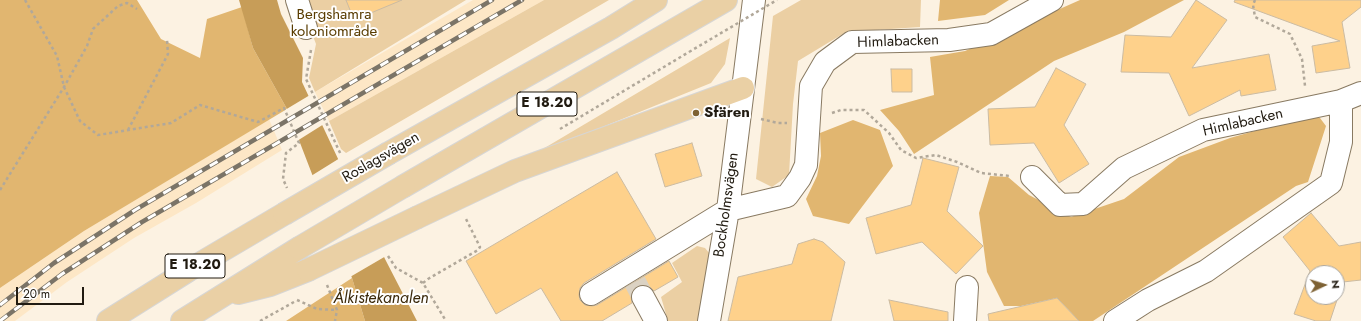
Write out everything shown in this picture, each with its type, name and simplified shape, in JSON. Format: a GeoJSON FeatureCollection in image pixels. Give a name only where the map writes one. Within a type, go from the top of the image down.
{"type":"FeatureCollection","features":[{"type":"Feature","properties":{"kind":"main road","name":"Roslagsvägen"},"geometry":{"type":"LineString","coordinates":[[108,321],[189,270],[284,214],[611,28],[656,0]]}},
{"type":"Feature","properties":{"kind":"main road","name":"E 18.20"},"geometry":{"type":"LineString","coordinates":[[182,321],[299,248],[404,186],[726,0]]}},
{"type":"Feature","properties":{"kind":"main road"},"geometry":{"type":"LineString","coordinates":[[219,298],[270,285],[308,270],[515,171],[744,88]]}},
{"type":"Feature","properties":{"kind":"street"},"geometry":{"type":"LineString","coordinates":[[297,0],[306,28]]}},
{"type":"Feature","properties":{"kind":"street","name":"Bockholmsvägen"},"geometry":{"type":"LineString","coordinates":[[709,321],[728,210],[754,0]]}},
{"type":"Feature","properties":{"kind":"street","name":"Himlabacken"},"geometry":{"type":"LineString","coordinates":[[591,294],[728,210],[787,196],[800,178],[806,165],[811,86],[825,62],[852,42],[949,40],[992,34],[1052,0]]}},
{"type":"Feature","properties":{"kind":"street","name":"Himlabacken"},"geometry":{"type":"LineString","coordinates":[[1032,178],[1060,205],[1083,204],[1124,168],[1203,130],[1308,108],[1351,97],[1331,183],[1206,271],[1148,300],[1115,321]]}},
{"type":"Feature","properties":{"kind":"street"},"geometry":{"type":"LineString","coordinates":[[965,321],[967,287]]}},
{"type":"Feature","properties":{"kind":"street"},"geometry":{"type":"LineString","coordinates":[[643,297],[656,321]]}},
{"type":"Feature","properties":{"kind":"path"},"geometry":{"type":"LineString","coordinates":[[25,0],[57,56],[64,87],[80,121],[98,135],[170,123],[200,105],[258,122],[284,108],[299,144],[286,152]]}},
{"type":"Feature","properties":{"kind":"path"},"geometry":{"type":"LineString","coordinates":[[556,131],[776,0]]}},
{"type":"Feature","properties":{"kind":"path"},"geometry":{"type":"LineString","coordinates":[[1255,0],[1254,5],[1256,17],[1290,34],[1302,59],[1308,108]]}},
{"type":"Feature","properties":{"kind":"path"},"geometry":{"type":"LineString","coordinates":[[0,190],[64,87],[87,46],[93,29],[118,6],[127,3],[137,9]]}},
{"type":"Feature","properties":{"kind":"path"},"geometry":{"type":"LineString","coordinates":[[128,130],[168,54],[167,40]]}},
{"type":"Feature","properties":{"kind":"path"},"geometry":{"type":"LineString","coordinates":[[754,117],[778,123],[809,123],[841,110],[864,110],[889,133],[901,150],[916,158],[936,155],[957,162],[981,173],[1032,178]]}},
{"type":"Feature","properties":{"kind":"path"},"geometry":{"type":"LineString","coordinates":[[423,283],[478,250],[480,246],[464,214]]}},
{"type":"Feature","properties":{"kind":"path"},"geometry":{"type":"LineString","coordinates":[[391,263],[396,268],[423,283],[446,321]]}},
{"type":"Feature","properties":{"kind":"path"},"geometry":{"type":"LineString","coordinates":[[260,321],[304,296]]}},
{"type":"Feature","properties":{"kind":"path"},"geometry":{"type":"LineString","coordinates":[[297,300],[316,309],[337,310],[334,321]]}},
{"type":"Feature","properties":{"kind":"shaded area"},"geometry":{"type":"Polygon","coordinates":[[[0,0],[137,0],[161,39],[200,58],[207,19],[242,7],[253,48],[287,109],[84,231],[0,288],[0,0]]]}},
{"type":"Feature","properties":{"kind":"shaded area"},"geometry":{"type":"Polygon","coordinates":[[[473,0],[544,0],[329,121],[315,92],[473,0]]]}},
{"type":"Feature","properties":{"kind":"shaded area"},"geometry":{"type":"Polygon","coordinates":[[[940,0],[1009,0],[985,15],[938,21],[940,0]]]}},
{"type":"Feature","properties":{"kind":"shaded area"},"geometry":{"type":"Polygon","coordinates":[[[1080,0],[1184,0],[1124,32],[1054,61],[914,154],[899,131],[880,110],[934,95],[930,57],[965,51],[1080,0]]]}},
{"type":"Feature","properties":{"kind":"shaded area"},"geometry":{"type":"Polygon","coordinates":[[[1300,118],[1320,118],[1326,126],[1308,182],[1296,186],[1093,321],[1079,321],[1057,298],[1021,306],[1004,306],[987,272],[979,213],[990,176],[1008,177],[1029,195],[1071,217],[1124,199],[1179,157],[1230,138],[1300,118]]]}},
{"type":"Feature","properties":{"kind":"shaded area"},"geometry":{"type":"Polygon","coordinates":[[[269,119],[282,150],[196,203],[134,238],[67,282],[15,321],[0,321],[0,288],[84,231],[269,119]]]}},
{"type":"Feature","properties":{"kind":"shaded area"},"geometry":{"type":"Polygon","coordinates":[[[853,120],[880,130],[893,166],[849,224],[813,216],[806,199],[817,176],[821,156],[820,133],[853,120]]]}},
{"type":"Feature","properties":{"kind":"shaded area"},"geometry":{"type":"Polygon","coordinates":[[[352,278],[365,321],[286,321],[352,278]]]}},
{"type":"Feature","properties":{"kind":"green space","name":"Bergshamra koloniområde"},"geometry":{"type":"Polygon","coordinates":[[[290,0],[466,0],[315,92],[309,78],[316,44],[309,26],[290,0]]]}},
{"type":"Feature","properties":{"kind":"green space"},"geometry":{"type":"Polygon","coordinates":[[[544,0],[609,0],[346,153],[341,149],[329,121],[544,0]]]}},
{"type":"Feature","properties":{"kind":"green space"},"geometry":{"type":"Polygon","coordinates":[[[801,0],[921,0],[920,27],[846,32],[798,61],[793,104],[789,175],[772,187],[756,179],[773,16],[801,0]]]}},
{"type":"Feature","properties":{"kind":"green space"},"geometry":{"type":"Polygon","coordinates":[[[730,38],[725,64],[711,83],[531,156],[730,38]]]}},
{"type":"Feature","properties":{"kind":"green space"},"geometry":{"type":"Polygon","coordinates":[[[697,246],[705,248],[710,254],[701,321],[668,321],[661,297],[682,282],[672,263],[697,246]]]}},
{"type":"Feature","properties":{"kind":"water","name":"Ålkistekanalen"},"geometry":{"type":"Polygon","coordinates":[[[239,0],[277,0],[281,14],[303,58],[302,82],[385,259],[417,321],[365,321],[352,278],[287,109],[253,48],[239,0]]]}},
{"type":"Feature","properties":{"kind":"pier"},"geometry":{"type":"Polygon","coordinates":[[[310,95],[324,124],[297,141],[285,110],[310,95]]]}},
{"type":"Feature","properties":{"kind":"pier"},"geometry":{"type":"Polygon","coordinates":[[[340,158],[386,256],[350,277],[311,176],[340,158]]]}},
{"type":"Feature","properties":{"kind":"building"},"geometry":{"type":"Polygon","coordinates":[[[346,0],[402,0],[354,20],[346,0]]]}},
{"type":"Feature","properties":{"kind":"building"},"geometry":{"type":"Polygon","coordinates":[[[1196,0],[1227,20],[1192,68],[1269,54],[1276,90],[1241,96],[1240,90],[1189,116],[1169,73],[1121,72],[1125,35],[1171,37],[1196,0]]]}},
{"type":"Feature","properties":{"kind":"building"},"geometry":{"type":"Polygon","coordinates":[[[1235,0],[1361,0],[1361,7],[1342,22],[1350,68],[1316,73],[1312,46],[1340,41],[1234,2],[1235,0]]]}},
{"type":"Feature","properties":{"kind":"building"},"geometry":{"type":"Polygon","coordinates":[[[1056,68],[1086,84],[1064,125],[1089,164],[1059,183],[1034,143],[990,145],[988,109],[1035,107],[1056,68]]]}},
{"type":"Feature","properties":{"kind":"building"},"geometry":{"type":"Polygon","coordinates":[[[891,69],[912,69],[912,92],[892,92],[891,69]]]}},
{"type":"Feature","properties":{"kind":"building"},"geometry":{"type":"Polygon","coordinates":[[[692,143],[702,176],[665,187],[655,154],[692,143]]]}},
{"type":"Feature","properties":{"kind":"building"},"geometry":{"type":"Polygon","coordinates":[[[923,158],[959,167],[947,211],[983,246],[956,274],[922,242],[876,254],[866,218],[911,205],[923,158]]]}},
{"type":"Feature","properties":{"kind":"building"},"geometry":{"type":"Polygon","coordinates":[[[617,172],[656,239],[584,283],[580,288],[580,300],[585,305],[597,305],[669,261],[678,277],[654,291],[650,287],[644,285],[637,286],[633,290],[631,296],[632,303],[602,321],[561,321],[541,288],[496,314],[466,261],[617,172]]]}},
{"type":"Feature","properties":{"kind":"building"},"geometry":{"type":"Polygon","coordinates":[[[1311,213],[1339,246],[1361,242],[1361,280],[1345,282],[1345,265],[1305,265],[1283,237],[1311,213]]]}},
{"type":"Feature","properties":{"kind":"building"},"geometry":{"type":"Polygon","coordinates":[[[814,239],[823,242],[845,262],[831,321],[728,321],[738,277],[792,264],[798,244],[814,239]]]}},
{"type":"Feature","properties":{"kind":"building"},"geometry":{"type":"Polygon","coordinates":[[[1305,284],[1305,305],[1335,305],[1330,321],[1316,321],[1294,314],[1305,284]]]}},
{"type":"Feature","properties":{"kind":"building"},"geometry":{"type":"Polygon","coordinates":[[[1057,298],[1079,321],[989,321],[988,314],[1057,298]]]}},
{"type":"Feature","properties":{"kind":"building"},"geometry":{"type":"Polygon","coordinates":[[[889,300],[948,312],[948,321],[894,321],[889,300]]]}},
{"type":"Feature","properties":{"kind":"tunnel"},"geometry":{"type":"LineString","coordinates":[[635,282],[643,297]]}},
{"type":"Feature","properties":{"kind":"railway"},"geometry":{"type":"LineString","coordinates":[[0,305],[54,263],[135,210],[492,0]]}},
{"type":"Feature","properties":{"kind":"railway"},"geometry":{"type":"LineString","coordinates":[[0,321],[62,274],[142,222],[522,0]]}},
{"type":"Feature","properties":{"kind":"place","name":"Sfären"},"geometry":{"type":"Point","coordinates":[696,113]}}]}
